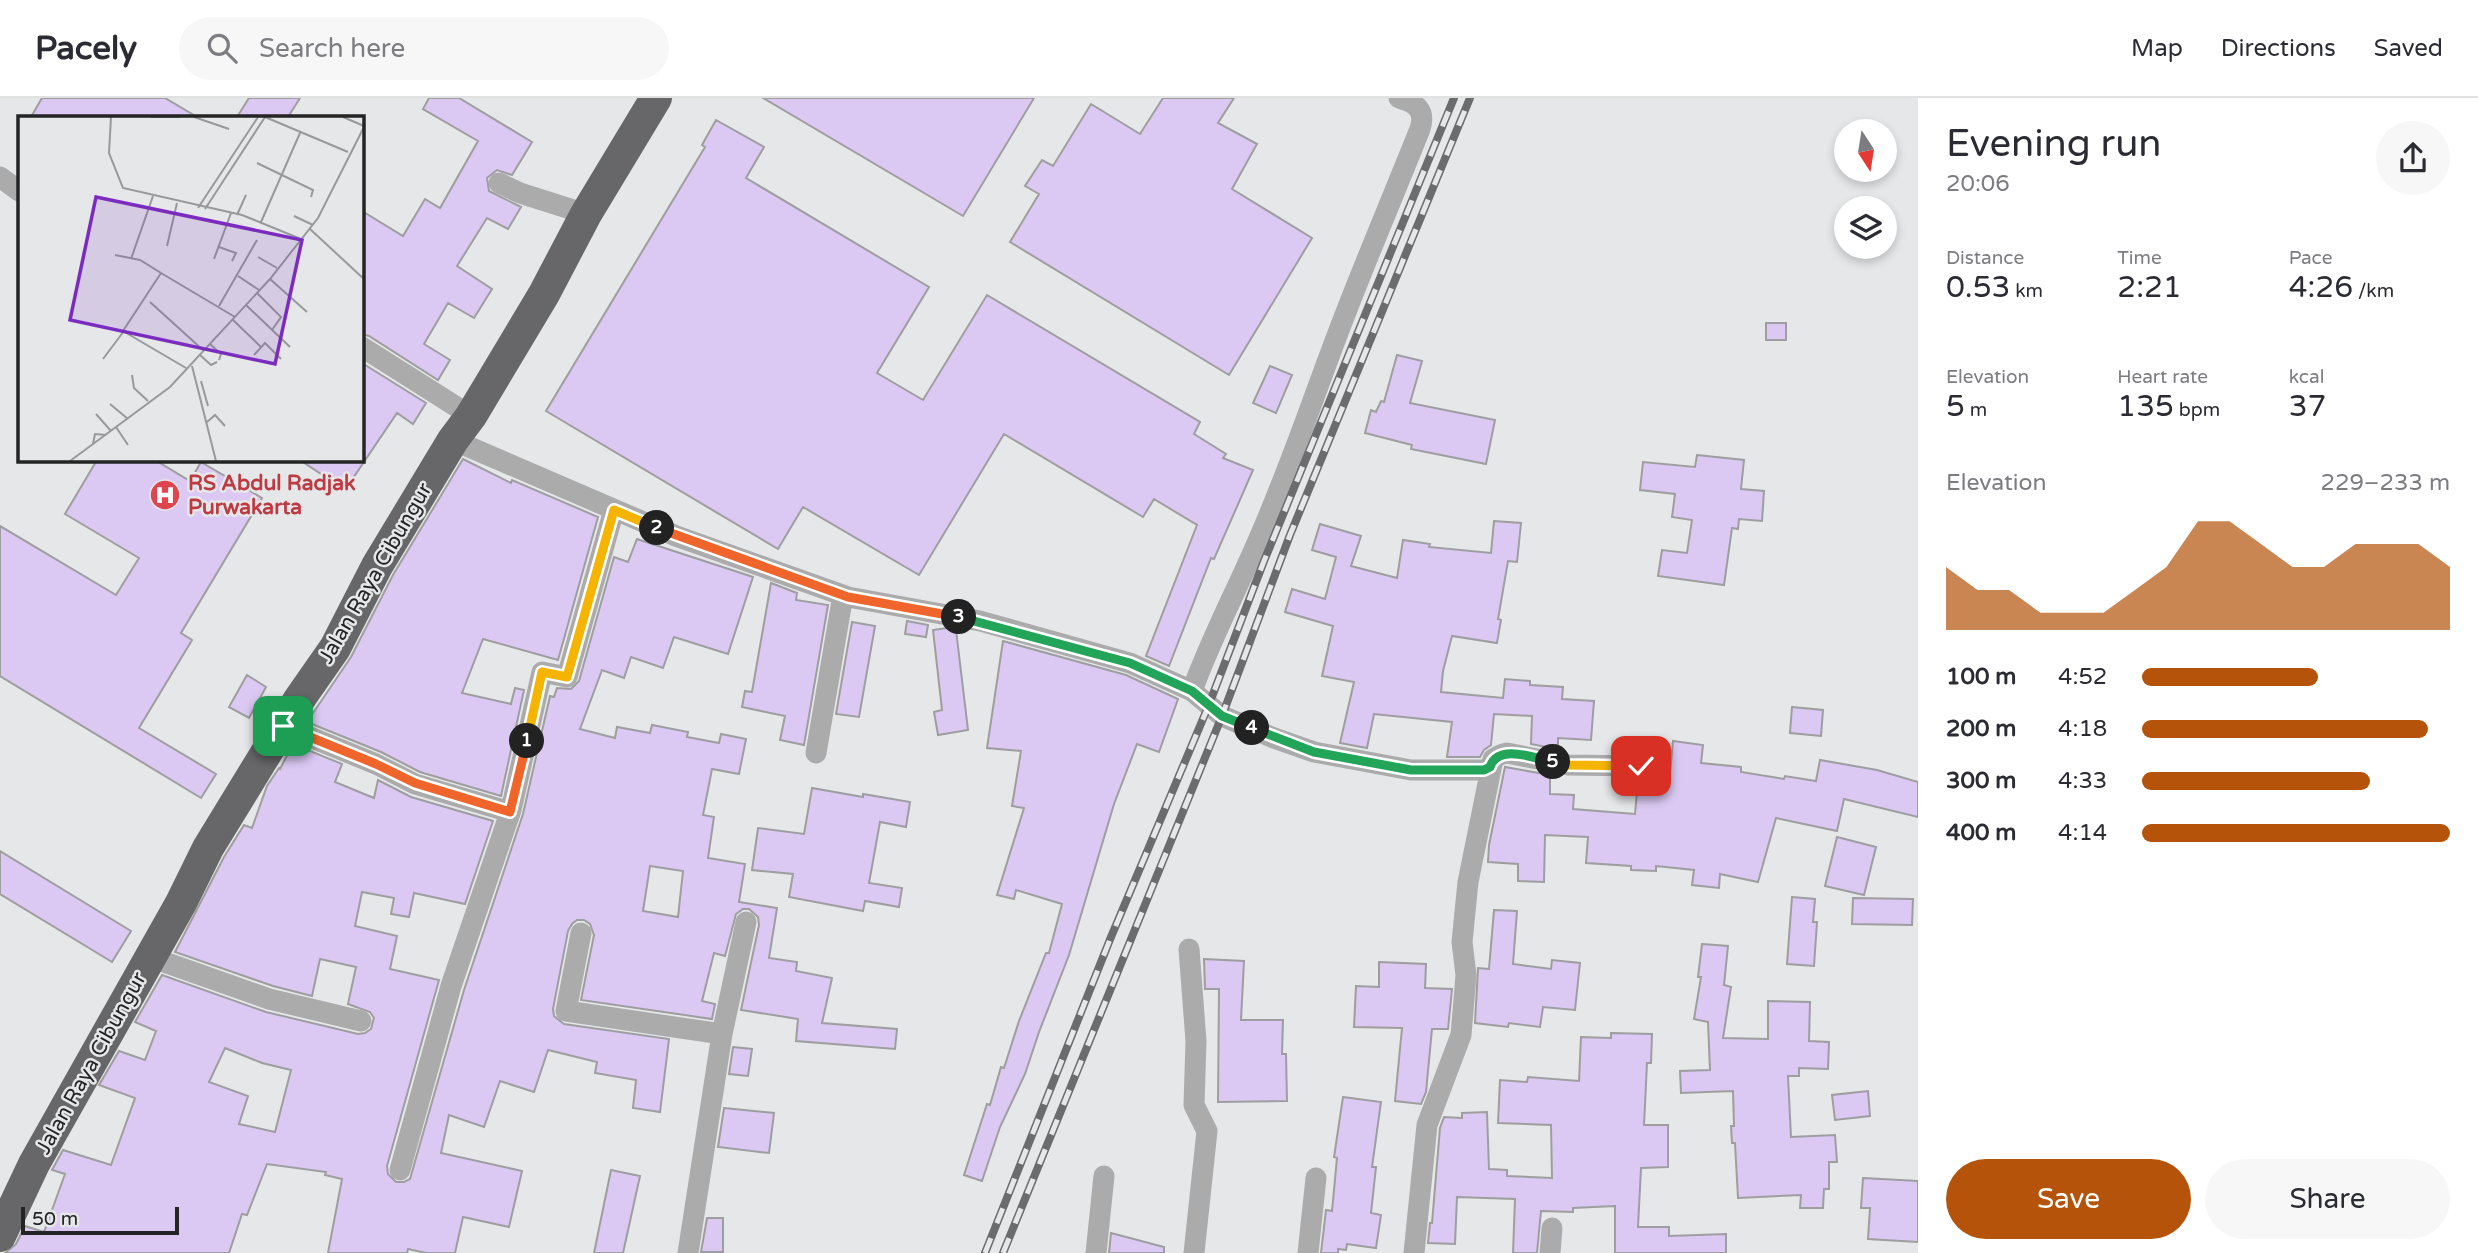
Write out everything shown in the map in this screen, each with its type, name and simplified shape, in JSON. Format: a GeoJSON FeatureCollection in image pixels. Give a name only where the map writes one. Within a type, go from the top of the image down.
{"type":"FeatureCollection","features":[{"type":"Feature","properties":{"kind":"highway","name":"Jalan Raya Cibungur"},"geometry":{"type":"LineString","coordinates":[[0,1236],[34,1164],[181,903],[208,848],[335,648],[377,566],[544,294],[586,214],[656,98]]}},
{"type":"Feature","properties":{"kind":"street"},"geometry":{"type":"LineString","coordinates":[[1192,691],[1203,660],[1260,537],[1420,130],[1425,103],[1399,98]]}},
{"type":"Feature","properties":{"kind":"street"},"geometry":{"type":"LineString","coordinates":[[0,177],[18,190]]}},
{"type":"Feature","properties":{"kind":"street"},"geometry":{"type":"LineString","coordinates":[[499,183],[520,193],[586,214]]}},
{"type":"Feature","properties":{"kind":"street"},"geometry":{"type":"LineString","coordinates":[[364,349],[462,428],[614,510],[676,536],[843,595],[980,621],[1130,663],[1192,691],[1222,716],[1314,752],[1411,770],[1484,770],[1490,767],[1493,759],[1507,753],[1568,765],[1641,766]]}},
{"type":"Feature","properties":{"kind":"street"},"geometry":{"type":"LineString","coordinates":[[400,1170],[451,986],[510,812],[542,672],[567,677],[614,510]]}},
{"type":"Feature","properties":{"kind":"street"},"geometry":{"type":"LineString","coordinates":[[816,753],[843,595]]}},
{"type":"Feature","properties":{"kind":"street"},"geometry":{"type":"LineString","coordinates":[[283,726],[415,783],[510,812]]}},
{"type":"Feature","properties":{"kind":"street"},"geometry":{"type":"LineString","coordinates":[[1414,1253],[1427,1125],[1461,1035],[1466,975],[1462,942],[1468,882],[1493,759]]}},
{"type":"Feature","properties":{"kind":"street"},"geometry":{"type":"LineString","coordinates":[[688,1253],[722,1034],[746,922]]}},
{"type":"Feature","properties":{"kind":"street"},"geometry":{"type":"LineString","coordinates":[[581,933],[566,1011],[722,1034]]}},
{"type":"Feature","properties":{"kind":"street"},"geometry":{"type":"LineString","coordinates":[[1189,949],[1196,1041],[1194,1105],[1207,1131],[1195,1253]]}},
{"type":"Feature","properties":{"kind":"street"},"geometry":{"type":"LineString","coordinates":[[150,957],[269,999],[361,1021]]}},
{"type":"Feature","properties":{"kind":"street"},"geometry":{"type":"LineString","coordinates":[[1096,1253],[1104,1176]]}},
{"type":"Feature","properties":{"kind":"street"},"geometry":{"type":"LineString","coordinates":[[1308,1253],[1316,1178]]}},
{"type":"Feature","properties":{"kind":"street"},"geometry":{"type":"LineString","coordinates":[[1550,1253],[1552,1228]]}},
{"type":"Feature","properties":{"kind":"building"},"geometry":{"type":"Polygon","coordinates":[[[42,98],[165,98],[195,116],[32,116],[42,98]]]}},
{"type":"Feature","properties":{"kind":"building"},"geometry":{"type":"Polygon","coordinates":[[[249,98],[300,98],[289,116],[238,116],[249,98]]]}},
{"type":"Feature","properties":{"kind":"building"},"geometry":{"type":"Polygon","coordinates":[[[429,98],[459,98],[532,142],[512,175],[497,170],[487,178],[489,191],[521,207],[508,229],[487,218],[457,266],[492,289],[474,318],[448,303],[424,344],[450,360],[438,380],[364,335],[364,212],[403,236],[425,199],[440,208],[478,141],[423,109],[429,98]]]}},
{"type":"Feature","properties":{"kind":"building"},"geometry":{"type":"Polygon","coordinates":[[[763,98],[1034,98],[963,216],[763,98]]]}},
{"type":"Feature","properties":{"kind":"building"},"geometry":{"type":"Polygon","coordinates":[[[1163,98],[1234,98],[1218,123],[1257,144],[1232,189],[1312,238],[1229,375],[1010,242],[1039,194],[1025,186],[1042,160],[1053,166],[1091,104],[1140,134],[1163,98]]]}},
{"type":"Feature","properties":{"kind":"building"},"geometry":{"type":"Polygon","coordinates":[[[716,120],[764,147],[746,178],[929,287],[877,373],[923,400],[987,295],[1200,422],[1194,434],[1226,454],[1223,458],[1253,470],[1214,559],[1211,558],[1169,666],[1146,656],[1197,525],[1154,499],[1143,517],[1004,434],[919,575],[803,507],[778,549],[546,411],[705,147],[702,145],[716,120]]]}},
{"type":"Feature","properties":{"kind":"building"},"geometry":{"type":"Polygon","coordinates":[[[1766,323],[1786,323],[1786,340],[1766,340],[1766,323]]]}},
{"type":"Feature","properties":{"kind":"building"},"geometry":{"type":"Polygon","coordinates":[[[1397,355],[1422,361],[1410,403],[1495,420],[1486,464],[1411,449],[1412,445],[1365,433],[1371,410],[1376,412],[1381,401],[1384,402],[1397,355]]]}},
{"type":"Feature","properties":{"kind":"building"},"geometry":{"type":"Polygon","coordinates":[[[364,364],[426,403],[413,424],[397,413],[364,462],[364,364]]]}},
{"type":"Feature","properties":{"kind":"building"},"geometry":{"type":"Polygon","coordinates":[[[1270,366],[1292,375],[1276,413],[1253,403],[1270,366]]]}},
{"type":"Feature","properties":{"kind":"building"},"geometry":{"type":"Polygon","coordinates":[[[1697,455],[1744,460],[1741,489],[1764,491],[1762,521],[1739,519],[1738,529],[1732,528],[1724,585],[1658,576],[1662,550],[1687,553],[1692,520],[1672,517],[1675,494],[1640,490],[1643,462],[1695,467],[1697,455]]]}},
{"type":"Feature","properties":{"kind":"building"},"geometry":{"type":"Polygon","coordinates":[[[463,459],[511,483],[512,480],[598,517],[558,660],[483,639],[462,693],[511,704],[515,688],[524,690],[501,796],[420,772],[381,752],[307,722],[351,657],[393,575],[463,459]]]}},
{"type":"Feature","properties":{"kind":"building"},"geometry":{"type":"Polygon","coordinates":[[[96,462],[158,462],[190,481],[201,462],[262,498],[181,633],[192,640],[139,728],[216,774],[201,798],[0,676],[0,526],[116,595],[139,558],[65,514],[96,462]]]}},
{"type":"Feature","properties":{"kind":"building"},"geometry":{"type":"Polygon","coordinates":[[[303,462],[364,462],[345,490],[303,462]]]}},
{"type":"Feature","properties":{"kind":"building"},"geometry":{"type":"Polygon","coordinates":[[[1494,521],[1521,523],[1517,562],[1508,561],[1498,619],[1501,620],[1497,643],[1452,636],[1441,692],[1503,698],[1505,679],[1530,681],[1530,685],[1563,687],[1562,699],[1594,701],[1591,740],[1558,738],[1558,745],[1551,745],[1551,748],[1531,744],[1532,716],[1494,714],[1491,745],[1480,757],[1447,757],[1452,722],[1374,714],[1367,748],[1340,743],[1354,682],[1322,676],[1333,626],[1285,612],[1292,589],[1325,599],[1336,557],[1312,550],[1320,524],[1361,536],[1351,566],[1397,578],[1403,540],[1430,544],[1429,547],[1491,553],[1494,521]]]}},
{"type":"Feature","properties":{"kind":"building"},"geometry":{"type":"Polygon","coordinates":[[[637,539],[753,577],[728,654],[674,637],[663,668],[631,657],[624,678],[602,670],[580,729],[615,738],[617,727],[650,733],[652,725],[688,732],[687,737],[719,743],[721,734],[746,739],[739,774],[712,769],[703,815],[714,817],[708,858],[745,864],[739,902],[777,908],[769,958],[797,962],[796,971],[832,978],[822,1023],[897,1029],[895,1049],[796,1041],[798,1019],[741,1010],[759,925],[758,917],[749,909],[743,909],[736,914],[725,956],[714,953],[702,1001],[715,1004],[712,1019],[581,1000],[594,935],[590,924],[577,920],[568,931],[553,1009],[554,1016],[564,1024],[669,1039],[660,1112],[633,1108],[636,1080],[595,1073],[597,1062],[548,1050],[534,1092],[500,1081],[484,1127],[449,1115],[441,1153],[522,1171],[509,1227],[463,1217],[455,1253],[426,1253],[408,1249],[407,1253],[328,1253],[342,1179],[325,1175],[326,1172],[267,1164],[247,1215],[242,1214],[229,1253],[5,1253],[16,1244],[25,1226],[44,1232],[65,1174],[52,1170],[63,1150],[111,1165],[135,1098],[99,1085],[119,1051],[145,1060],[156,1031],[135,1022],[162,975],[266,1012],[358,1034],[371,1029],[374,1018],[370,1012],[348,1004],[356,967],[320,959],[312,996],[273,986],[175,952],[224,857],[244,825],[252,828],[267,786],[280,769],[293,744],[342,764],[335,782],[374,798],[378,780],[411,797],[493,821],[465,904],[414,893],[409,917],[391,914],[394,898],[362,892],[355,926],[397,936],[390,969],[439,980],[387,1166],[388,1174],[396,1182],[410,1179],[464,990],[523,814],[550,696],[554,697],[557,688],[571,689],[579,681],[614,557],[628,562],[637,539]],[[650,866],[643,911],[678,917],[683,871],[650,866]],[[225,1048],[209,1082],[248,1096],[239,1124],[275,1132],[291,1070],[262,1063],[225,1048]]]}},
{"type":"Feature","properties":{"kind":"building"},"geometry":{"type":"Polygon","coordinates":[[[771,583],[797,593],[796,600],[828,605],[804,745],[780,740],[785,716],[742,707],[745,691],[752,692],[771,583]]]}},
{"type":"Feature","properties":{"kind":"building"},"geometry":{"type":"Polygon","coordinates":[[[907,621],[928,625],[926,637],[905,634],[907,621]]]}},
{"type":"Feature","properties":{"kind":"building"},"geometry":{"type":"Polygon","coordinates":[[[852,622],[875,626],[859,717],[836,714],[852,622]]]}},
{"type":"Feature","properties":{"kind":"building"},"geometry":{"type":"Polygon","coordinates":[[[933,630],[956,630],[968,730],[938,735],[934,712],[942,710],[933,630]]]}},
{"type":"Feature","properties":{"kind":"building"},"geometry":{"type":"Polygon","coordinates":[[[1003,641],[1126,675],[1178,699],[1159,752],[1137,744],[1114,804],[1069,955],[1025,1074],[1000,1127],[982,1181],[964,1175],[1001,1067],[1004,1068],[1019,1021],[1046,953],[1049,953],[1062,904],[1016,890],[1014,899],[997,895],[1024,808],[1012,806],[1021,751],[987,748],[1003,641]]]}},
{"type":"Feature","properties":{"kind":"building"},"geometry":{"type":"Polygon","coordinates":[[[247,675],[266,687],[249,718],[229,707],[247,675]]]}},
{"type":"Feature","properties":{"kind":"building"},"geometry":{"type":"Polygon","coordinates":[[[1792,707],[1823,710],[1821,736],[1790,733],[1792,707]]]}},
{"type":"Feature","properties":{"kind":"building"},"geometry":{"type":"Polygon","coordinates":[[[1673,741],[1703,745],[1701,763],[1741,767],[1741,772],[1816,781],[1820,760],[1877,770],[1918,782],[1918,817],[1844,799],[1837,831],[1776,818],[1758,882],[1720,874],[1719,888],[1692,885],[1694,870],[1656,866],[1656,871],[1631,870],[1631,866],[1586,863],[1588,837],[1545,835],[1544,882],[1518,881],[1518,864],[1488,862],[1505,767],[1550,775],[1550,794],[1574,795],[1573,809],[1635,814],[1638,780],[1669,784],[1673,741]]]}},
{"type":"Feature","properties":{"kind":"building"},"geometry":{"type":"Polygon","coordinates":[[[812,788],[910,802],[906,827],[880,822],[869,883],[902,888],[899,907],[865,901],[863,911],[789,897],[793,874],[752,870],[758,828],[804,834],[812,788]]]}},
{"type":"Feature","properties":{"kind":"building"},"geometry":{"type":"Polygon","coordinates":[[[1837,837],[1876,847],[1864,895],[1825,886],[1837,837]]]}},
{"type":"Feature","properties":{"kind":"building"},"geometry":{"type":"Polygon","coordinates":[[[0,851],[131,931],[112,962],[0,894],[0,851]]]}},
{"type":"Feature","properties":{"kind":"building"},"geometry":{"type":"Polygon","coordinates":[[[1792,897],[1815,899],[1813,922],[1817,922],[1814,966],[1787,964],[1792,897]]]}},
{"type":"Feature","properties":{"kind":"building"},"geometry":{"type":"Polygon","coordinates":[[[1853,898],[1913,899],[1912,925],[1852,924],[1853,898]]]}},
{"type":"Feature","properties":{"kind":"building"},"geometry":{"type":"Polygon","coordinates":[[[1494,910],[1517,911],[1513,964],[1551,969],[1552,960],[1580,963],[1575,1010],[1543,1007],[1540,1027],[1475,1023],[1478,968],[1489,969],[1494,910]]]}},
{"type":"Feature","properties":{"kind":"building"},"geometry":{"type":"Polygon","coordinates":[[[1702,944],[1728,946],[1724,985],[1731,987],[1723,1038],[1768,1039],[1768,1001],[1810,1002],[1809,1041],[1829,1042],[1828,1069],[1799,1068],[1799,1076],[1788,1076],[1791,1137],[1835,1135],[1837,1162],[1829,1162],[1829,1189],[1824,1189],[1823,1208],[1800,1208],[1801,1195],[1738,1198],[1735,1143],[1732,1143],[1731,1126],[1734,1126],[1733,1091],[1681,1093],[1680,1071],[1710,1070],[1708,1022],[1694,1019],[1701,977],[1698,977],[1702,944]]]}},
{"type":"Feature","properties":{"kind":"building"},"geometry":{"type":"Polygon","coordinates":[[[1204,959],[1244,961],[1241,1020],[1283,1020],[1282,1054],[1286,1054],[1287,1101],[1218,1102],[1219,989],[1205,989],[1204,959]]]}},
{"type":"Feature","properties":{"kind":"building"},"geometry":{"type":"Polygon","coordinates":[[[1379,962],[1426,964],[1425,988],[1452,989],[1448,1029],[1432,1029],[1426,1092],[1421,1104],[1395,1101],[1402,1028],[1354,1027],[1356,986],[1379,987],[1379,962]]]}},
{"type":"Feature","properties":{"kind":"building"},"geometry":{"type":"Polygon","coordinates":[[[1611,1033],[1652,1034],[1651,1063],[1647,1063],[1644,1125],[1668,1125],[1668,1167],[1641,1168],[1638,1227],[1669,1227],[1669,1236],[1726,1234],[1726,1253],[1615,1253],[1615,1206],[1573,1208],[1573,1212],[1541,1211],[1537,1253],[1513,1253],[1515,1199],[1457,1197],[1455,1244],[1428,1243],[1440,1128],[1444,1117],[1462,1118],[1462,1113],[1487,1112],[1489,1169],[1507,1170],[1507,1176],[1552,1178],[1551,1125],[1498,1123],[1500,1080],[1527,1082],[1528,1077],[1579,1081],[1581,1037],[1611,1038],[1611,1033]]]}},
{"type":"Feature","properties":{"kind":"building"},"geometry":{"type":"Polygon","coordinates":[[[733,1047],[752,1049],[748,1076],[729,1074],[733,1047]]]}},
{"type":"Feature","properties":{"kind":"building"},"geometry":{"type":"Polygon","coordinates":[[[1868,1091],[1870,1116],[1835,1120],[1832,1095],[1868,1091]]]}},
{"type":"Feature","properties":{"kind":"building"},"geometry":{"type":"Polygon","coordinates":[[[1343,1097],[1381,1102],[1372,1167],[1376,1167],[1371,1213],[1381,1215],[1376,1248],[1347,1244],[1346,1250],[1338,1249],[1338,1253],[1321,1253],[1326,1210],[1332,1211],[1337,1158],[1334,1157],[1343,1097]]]}},
{"type":"Feature","properties":{"kind":"building"},"geometry":{"type":"Polygon","coordinates":[[[724,1108],[774,1113],[769,1153],[718,1147],[724,1108]]]}},
{"type":"Feature","properties":{"kind":"building"},"geometry":{"type":"Polygon","coordinates":[[[611,1170],[640,1176],[623,1253],[594,1253],[611,1170]]]}},
{"type":"Feature","properties":{"kind":"building"},"geometry":{"type":"Polygon","coordinates":[[[1863,1178],[1918,1181],[1918,1242],[1868,1239],[1870,1208],[1861,1208],[1863,1178]]]}},
{"type":"Feature","properties":{"kind":"building"},"geometry":{"type":"Polygon","coordinates":[[[707,1218],[723,1218],[723,1252],[701,1252],[707,1218]]]}},
{"type":"Feature","properties":{"kind":"building"},"geometry":{"type":"Polygon","coordinates":[[[1111,1233],[1164,1247],[1164,1253],[1109,1253],[1111,1233]]]}},
{"type":"Feature","properties":{"kind":"railway"},"geometry":{"type":"LineString","coordinates":[[985,1253],[1111,937],[1208,707],[1264,561],[1454,98]]}},
{"type":"Feature","properties":{"kind":"railway"},"geometry":{"type":"LineString","coordinates":[[1003,1253],[1222,716],[1290,535],[1470,98]]}},
{"type":"Feature","properties":{"kind":"place","name":"RS Abdul Radjak Purwakarta"},"geometry":{"type":"Point","coordinates":[165,495]}},
{"type":"Feature","properties":{"kind":"route"},"geometry":{"type":"LineString","coordinates":[[283,726],[415,783],[510,812],[542,672],[567,677],[614,510],[676,536],[848,597],[980,621],[1130,663],[1192,691],[1222,716],[1314,752],[1411,770],[1484,770],[1490,767],[1498,755],[1507,753],[1568,765],[1641,766]]}}]}
